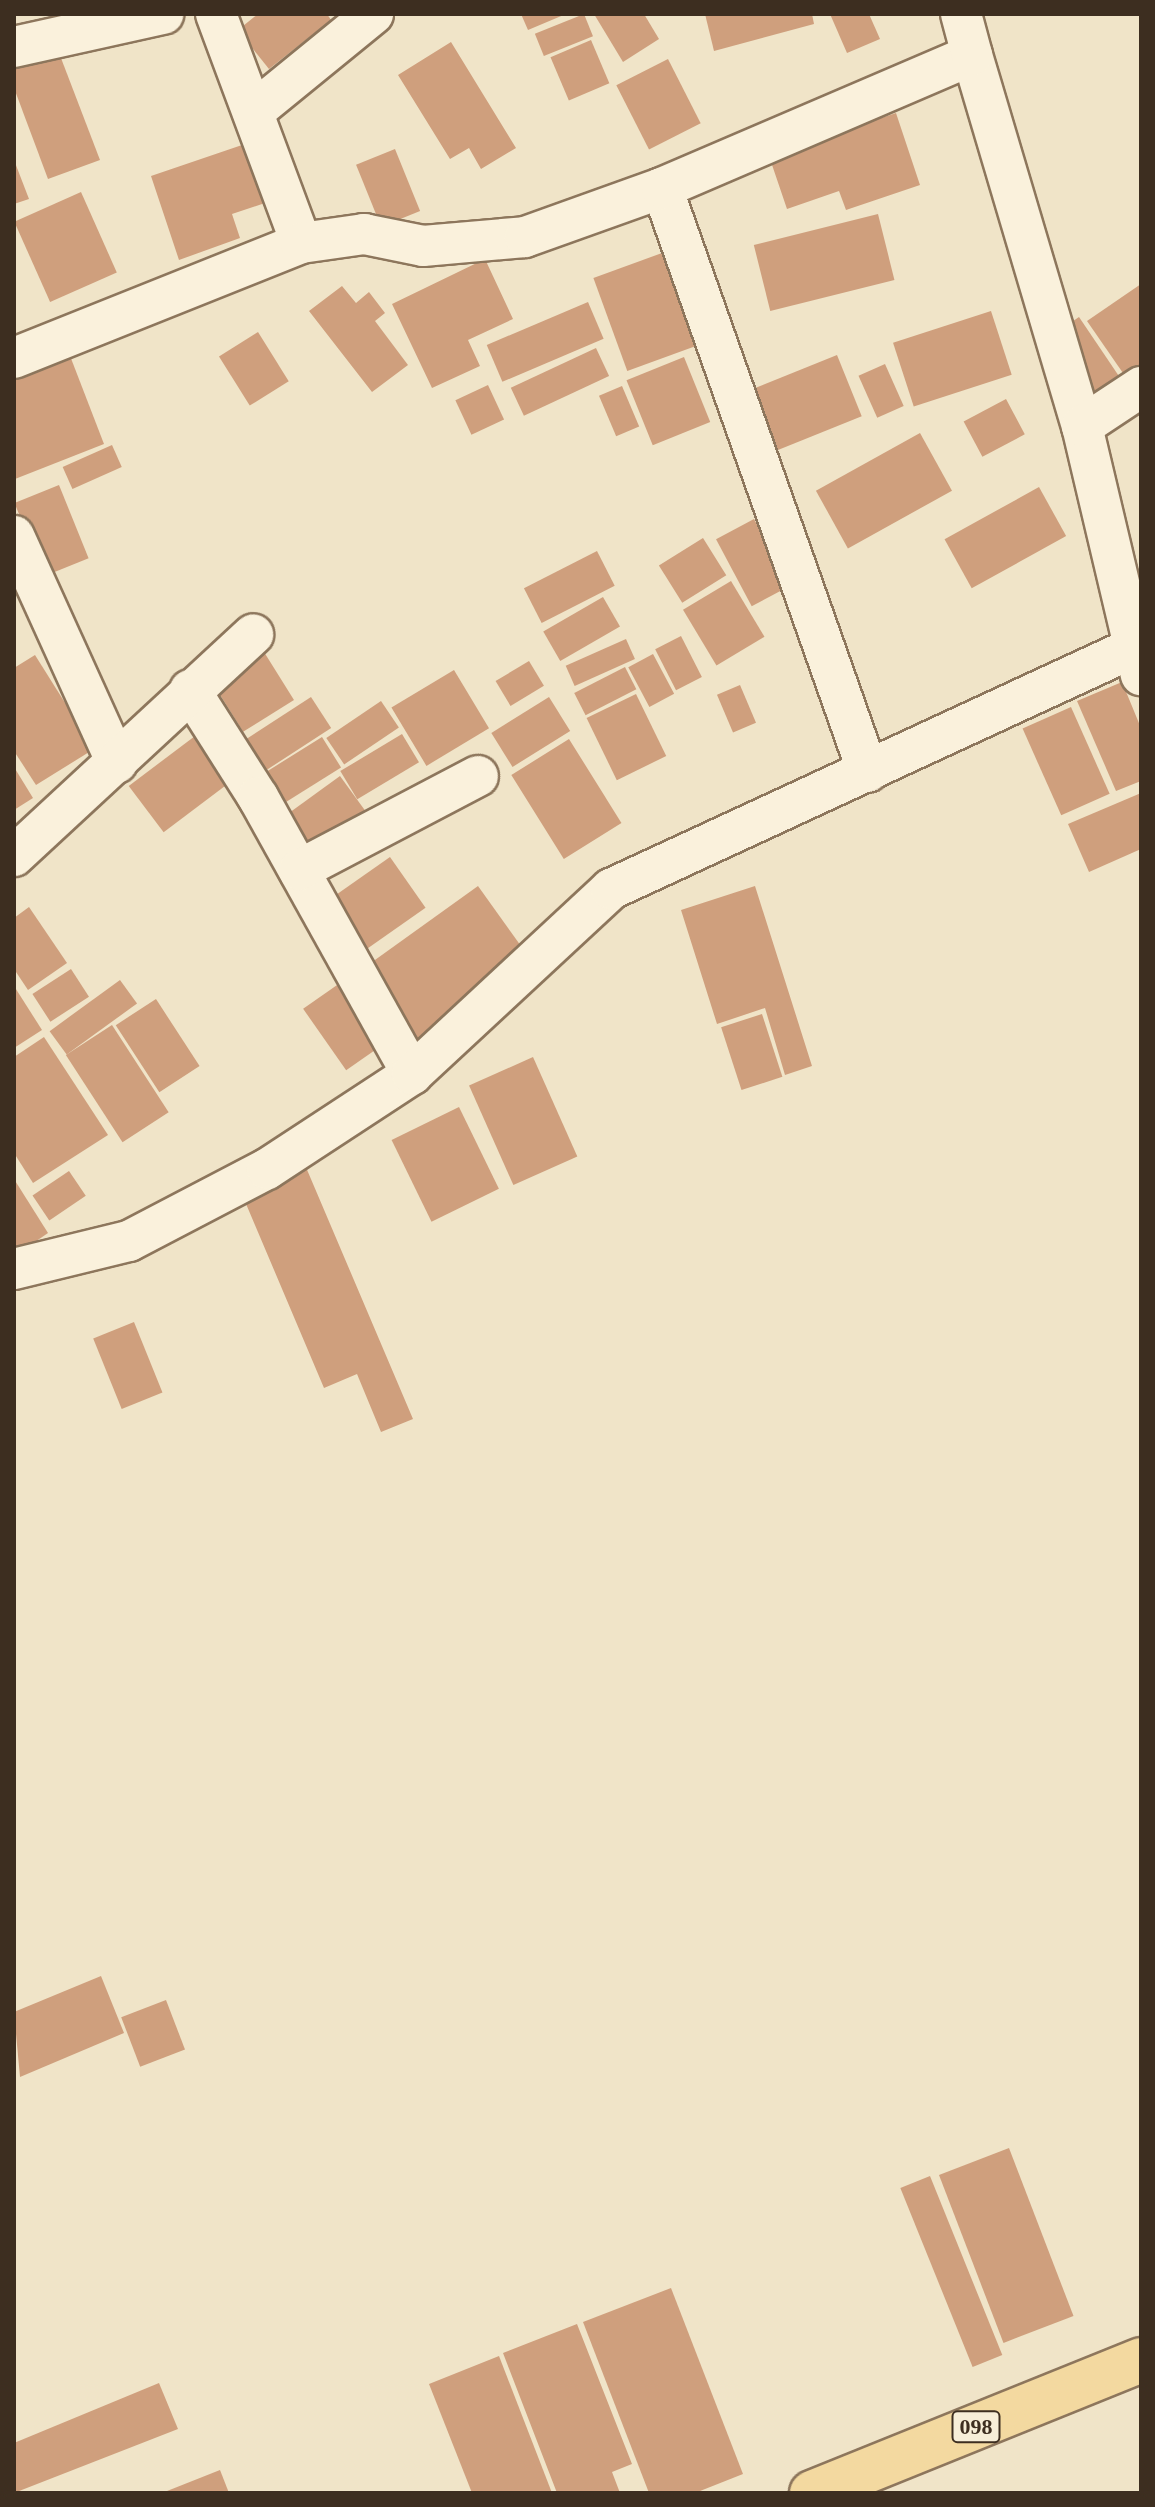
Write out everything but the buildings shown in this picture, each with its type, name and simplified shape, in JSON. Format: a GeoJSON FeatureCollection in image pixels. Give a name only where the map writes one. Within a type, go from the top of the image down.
{"type":"FeatureCollection","features":[{"type":"Feature","properties":{"kind":"main road","name":"098"},"geometry":{"type":"LineString","coordinates":[[812,2493],[1141,2360]]}},
{"type":"Feature","properties":{"kind":"street"},"geometry":{"type":"LineString","coordinates":[[14,47],[163,14]]}},
{"type":"Feature","properties":{"kind":"street"},"geometry":{"type":"LineString","coordinates":[[216,14],[301,243]]}},
{"type":"Feature","properties":{"kind":"street"},"geometry":{"type":"LineString","coordinates":[[253,112],[373,14]]}},
{"type":"Feature","properties":{"kind":"street"},"geometry":{"type":"LineString","coordinates":[[14,1269],[129,1241],[267,1169],[412,1074],[611,889],[868,772],[1138,656],[1082,426],[961,14]]}},
{"type":"Feature","properties":{"kind":"street"},"geometry":{"type":"LineString","coordinates":[[14,358],[301,243],[364,234],[423,246],[525,237],[662,188],[972,55]]}},
{"type":"Feature","properties":{"kind":"street"},"geometry":{"type":"LineString","coordinates":[[662,188],[868,772]]}},
{"type":"Feature","properties":{"kind":"street"},"geometry":{"type":"LineString","coordinates":[[1082,426],[1141,387]]}},
{"type":"Feature","properties":{"kind":"street"},"geometry":{"type":"LineString","coordinates":[[14,536],[117,763]]}},
{"type":"Feature","properties":{"kind":"street"},"geometry":{"type":"LineString","coordinates":[[14,856],[253,635]]}},
{"type":"Feature","properties":{"kind":"street"},"geometry":{"type":"LineString","coordinates":[[190,690],[299,870],[412,1074]]}},
{"type":"Feature","properties":{"kind":"street"},"geometry":{"type":"LineString","coordinates":[[299,870],[478,776]]}}]}
